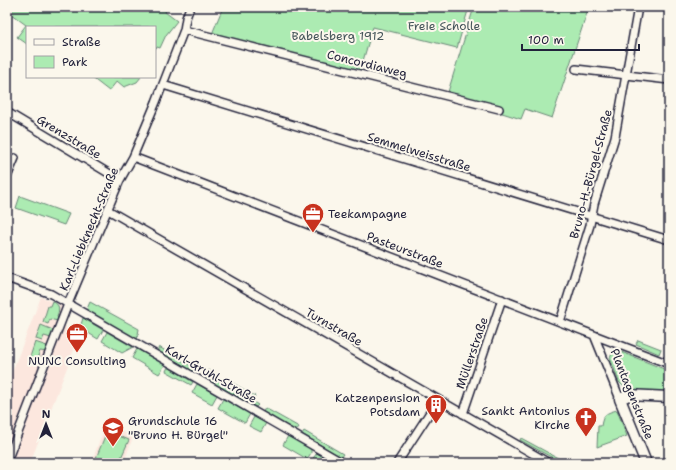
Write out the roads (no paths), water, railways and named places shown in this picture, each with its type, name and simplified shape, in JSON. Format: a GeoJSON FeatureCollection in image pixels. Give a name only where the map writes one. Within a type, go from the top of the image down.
{"type":"FeatureCollection","features":[{"type":"Feature","properties":{"kind":"street","name":"Karl-Liebknecht-Straße"},"geometry":{"type":"LineString","coordinates":[[7,461],[68,304],[120,180],[133,157],[163,85],[184,30],[190,7]]}},
{"type":"Feature","properties":{"kind":"street","name":"Bruno-H.-Bürgel-Straße"},"geometry":{"type":"LineString","coordinates":[[560,322],[615,137],[638,7]]}},
{"type":"Feature","properties":{"kind":"street","name":"Concordiaweg"},"geometry":{"type":"LineString","coordinates":[[184,30],[499,109]]}},
{"type":"Feature","properties":{"kind":"street"},"geometry":{"type":"LineString","coordinates":[[576,69],[669,80]]}},
{"type":"Feature","properties":{"kind":"street","name":"Semmelweisstraße"},"geometry":{"type":"LineString","coordinates":[[163,85],[669,240]]}},
{"type":"Feature","properties":{"kind":"street","name":"Grenzstraße"},"geometry":{"type":"LineString","coordinates":[[7,112],[120,180]]}},
{"type":"Feature","properties":{"kind":"street","name":"Pasteurstraße"},"geometry":{"type":"LineString","coordinates":[[133,157],[669,364]]}},
{"type":"Feature","properties":{"kind":"street"},"geometry":{"type":"LineString","coordinates":[[7,177],[15,158]]}},
{"type":"Feature","properties":{"kind":"street","name":"Turnstraße"},"geometry":{"type":"LineString","coordinates":[[108,210],[549,463]]}},
{"type":"Feature","properties":{"kind":"street","name":"Karl-Gruhl-Straße"},"geometry":{"type":"LineString","coordinates":[[7,278],[51,294],[343,463]]}},
{"type":"Feature","properties":{"kind":"street","name":"Müllerstraße"},"geometry":{"type":"LineString","coordinates":[[463,414],[502,299]]}},
{"type":"Feature","properties":{"kind":"street","name":"Plantagenstraße"},"geometry":{"type":"LineString","coordinates":[[594,335],[646,463]]}},
{"type":"Feature","properties":{"kind":"street"},"geometry":{"type":"LineString","coordinates":[[620,399],[629,395],[669,397]]}},
{"type":"Feature","properties":{"kind":"street"},"geometry":{"type":"LineString","coordinates":[[397,463],[438,400]]}},
{"type":"Feature","properties":{"kind":"place","name":"Teekampagne"},"geometry":{"type":"Point","coordinates":[313,234]}},
{"type":"Feature","properties":{"kind":"place","name":"NUNC Consulting"},"geometry":{"type":"Point","coordinates":[77,354]}},
{"type":"Feature","properties":{"kind":"place","name":"Katzenpension Potsdam"},"geometry":{"type":"Point","coordinates":[436,424]}},
{"type":"Feature","properties":{"kind":"place","name":"Sankt Antonius Kirche"},"geometry":{"type":"Point","coordinates":[586,438]}},
{"type":"Feature","properties":{"kind":"place","name":"Grundschule 16 \"Bruno H. Bürgel\""},"geometry":{"type":"Point","coordinates":[113,448]}},
{"type":"Feature","properties":{"kind":"park label","name":"Freie Scholle"},"geometry":{"type":"Point","coordinates":[444,26]}},
{"type":"Feature","properties":{"kind":"park label","name":"Babelsberg 1912"},"geometry":{"type":"Point","coordinates":[338,36]}}]}
